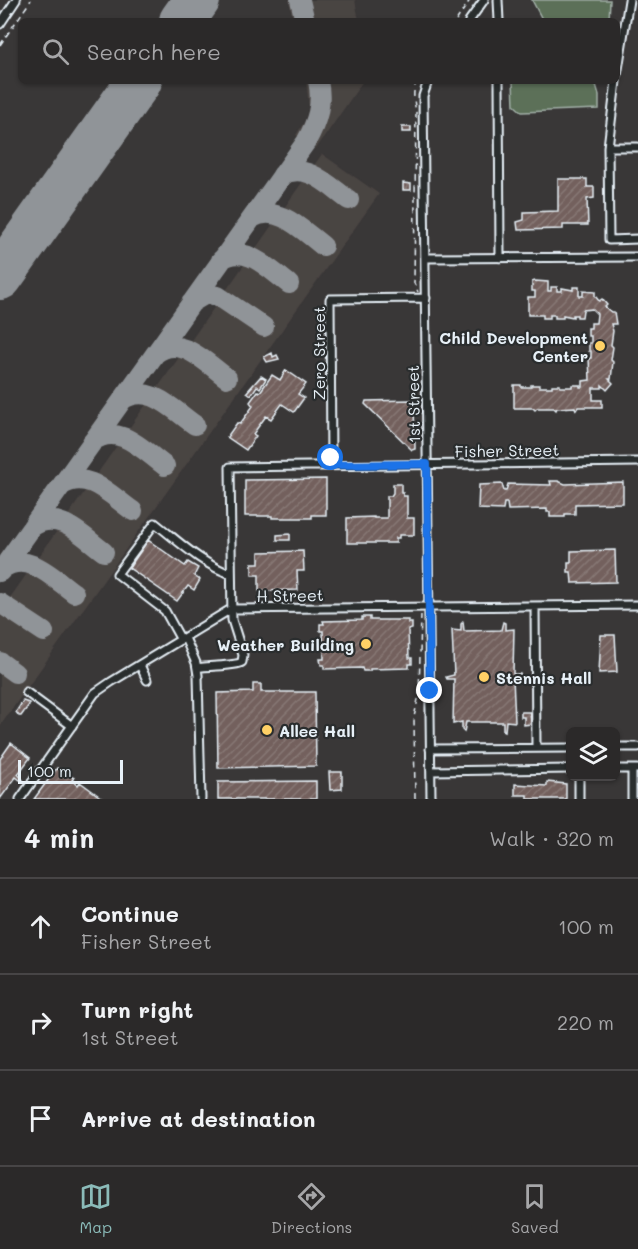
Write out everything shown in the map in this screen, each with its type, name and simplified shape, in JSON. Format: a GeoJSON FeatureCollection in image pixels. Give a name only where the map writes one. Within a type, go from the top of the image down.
{"type":"FeatureCollection","features":[{"type":"Feature","properties":{"kind":"street"},"geometry":{"type":"LineString","coordinates":[[0,24],[16,0]]}},
{"type":"Feature","properties":{"kind":"street"},"geometry":{"type":"LineString","coordinates":[[471,18],[484,0]]}},
{"type":"Feature","properties":{"kind":"street"},"geometry":{"type":"LineString","coordinates":[[498,0],[499,18]]}},
{"type":"Feature","properties":{"kind":"street"},"geometry":{"type":"LineString","coordinates":[[620,57],[629,0]]}},
{"type":"Feature","properties":{"kind":"street","name":"1st Street"},"geometry":{"type":"LineString","coordinates":[[427,84],[423,96],[427,464],[425,607],[431,799]]}},
{"type":"Feature","properties":{"kind":"street"},"geometry":{"type":"LineString","coordinates":[[499,84],[500,258]]}},
{"type":"Feature","properties":{"kind":"street"},"geometry":{"type":"LineString","coordinates":[[616,84],[608,147],[609,240],[638,239]]}},
{"type":"Feature","properties":{"kind":"street"},"geometry":{"type":"LineString","coordinates":[[608,147],[638,147]]}},
{"type":"Feature","properties":{"kind":"street"},"geometry":{"type":"LineString","coordinates":[[425,258],[638,257]]}},
{"type":"Feature","properties":{"kind":"street","name":"Zero Street"},"geometry":{"type":"LineString","coordinates":[[332,465],[330,299],[426,298]]}},
{"type":"Feature","properties":{"kind":"street","name":"Fisher Street"},"geometry":{"type":"LineString","coordinates":[[197,668],[211,665],[238,665],[242,662],[243,655],[232,620],[231,609],[230,467],[638,462]]}},
{"type":"Feature","properties":{"kind":"street"},"geometry":{"type":"LineString","coordinates":[[201,799],[200,688],[197,668],[183,639],[165,611],[117,574],[155,524],[203,560],[231,574]]}},
{"type":"Feature","properties":{"kind":"street","name":"H Street"},"geometry":{"type":"LineString","coordinates":[[231,609],[638,604]]}},
{"type":"Feature","properties":{"kind":"street"},"geometry":{"type":"LineString","coordinates":[[535,606],[536,748]]}},
{"type":"Feature","properties":{"kind":"street"},"geometry":{"type":"LineString","coordinates":[[20,799],[95,693],[231,609]]}},
{"type":"Feature","properties":{"kind":"street"},"geometry":{"type":"LineString","coordinates":[[140,665],[147,680]]}},
{"type":"Feature","properties":{"kind":"street"},"geometry":{"type":"LineString","coordinates":[[26,692],[72,726]]}},
{"type":"Feature","properties":{"kind":"street"},"geometry":{"type":"LineString","coordinates":[[620,747],[638,747]]}},
{"type":"Feature","properties":{"kind":"street"},"geometry":{"type":"LineString","coordinates":[[430,749],[566,748]]}},
{"type":"Feature","properties":{"kind":"street"},"geometry":{"type":"LineString","coordinates":[[431,771],[566,769]]}},
{"type":"Feature","properties":{"kind":"street"},"geometry":{"type":"LineString","coordinates":[[632,799],[635,770]]}},
{"type":"Feature","properties":{"kind":"street"},"geometry":{"type":"LineString","coordinates":[[579,781],[579,799]]}},
{"type":"Feature","properties":{"kind":"path"},"geometry":{"type":"LineString","coordinates":[[19,18],[31,0]]}},
{"type":"Feature","properties":{"kind":"path"},"geometry":{"type":"LineString","coordinates":[[458,18],[470,0]]}},
{"type":"Feature","properties":{"kind":"path"},"geometry":{"type":"LineString","coordinates":[[0,45],[18,19]]}},
{"type":"Feature","properties":{"kind":"path"},"geometry":{"type":"LineString","coordinates":[[415,799],[414,717],[419,695],[425,607]]}},
{"type":"Feature","properties":{"kind":"shaded area"},"geometry":{"type":"Polygon","coordinates":[[[289,0],[355,0],[358,18],[292,18],[289,0]]]}},
{"type":"Feature","properties":{"kind":"shaded area"},"geometry":{"type":"Polygon","coordinates":[[[306,84],[361,84],[316,149],[296,135],[305,121],[309,107],[306,84]]]}},
{"type":"Feature","properties":{"kind":"shaded area"},"geometry":{"type":"Polygon","coordinates":[[[322,154],[379,194],[0,726],[0,612],[322,154]]]}},
{"type":"Feature","properties":{"kind":"green space"},"geometry":{"type":"Polygon","coordinates":[[[532,0],[610,0],[609,18],[541,18],[532,0]]]}},
{"type":"Feature","properties":{"kind":"green space"},"geometry":{"type":"Polygon","coordinates":[[[513,84],[596,84],[599,95],[599,109],[522,112],[514,105],[513,84]]]}},
{"type":"Feature","properties":{"kind":"building"},"geometry":{"type":"Polygon","coordinates":[[[402,127],[411,127],[411,132],[402,132],[402,127]]]}},
{"type":"Feature","properties":{"kind":"building"},"geometry":{"type":"Polygon","coordinates":[[[558,179],[587,179],[587,187],[594,187],[594,198],[587,199],[588,225],[563,225],[563,229],[518,230],[517,222],[524,220],[524,212],[558,211],[558,179]]]}},
{"type":"Feature","properties":{"kind":"building"},"geometry":{"type":"Polygon","coordinates":[[[403,183],[411,184],[411,190],[403,190],[403,183]]]}},
{"type":"Feature","properties":{"kind":"building","name":"Child Development Center"},"geometry":{"type":"Polygon","coordinates":[[[532,282],[548,282],[548,291],[551,291],[551,287],[557,287],[557,291],[562,291],[562,288],[573,290],[573,287],[579,287],[579,296],[583,296],[583,291],[595,292],[599,301],[602,299],[607,305],[605,307],[614,312],[616,324],[611,324],[613,331],[611,345],[613,347],[611,360],[613,362],[611,379],[609,379],[613,383],[607,390],[602,385],[602,388],[593,388],[593,400],[602,400],[602,407],[578,407],[576,410],[575,407],[557,408],[556,410],[554,408],[535,410],[533,408],[514,408],[514,385],[572,387],[572,385],[580,385],[583,387],[583,381],[590,380],[589,343],[591,343],[591,336],[588,336],[588,328],[591,328],[591,323],[596,323],[597,314],[592,309],[583,310],[582,317],[563,315],[563,318],[555,318],[555,315],[550,315],[550,318],[543,318],[543,315],[528,315],[528,297],[535,297],[532,282]]]}},
{"type":"Feature","properties":{"kind":"building"},"geometry":{"type":"Polygon","coordinates":[[[272,353],[273,357],[277,355],[279,359],[267,362],[264,357],[272,353]]]}},
{"type":"Feature","properties":{"kind":"building"},"geometry":{"type":"Polygon","coordinates":[[[286,370],[306,384],[298,394],[304,398],[294,412],[282,404],[271,419],[266,416],[253,434],[256,436],[246,450],[227,437],[237,423],[240,424],[253,406],[250,402],[272,375],[280,380],[286,370]]]}},
{"type":"Feature","properties":{"kind":"building"},"geometry":{"type":"Polygon","coordinates":[[[261,376],[266,379],[251,395],[247,392],[261,376]]]}},
{"type":"Feature","properties":{"kind":"building"},"geometry":{"type":"Polygon","coordinates":[[[412,400],[414,403],[415,449],[412,450],[365,404],[366,401],[412,400]]]}},
{"type":"Feature","properties":{"kind":"building"},"geometry":{"type":"Polygon","coordinates":[[[326,479],[326,515],[312,515],[312,518],[245,516],[245,480],[326,479]]]}},
{"type":"Feature","properties":{"kind":"building"},"geometry":{"type":"Polygon","coordinates":[[[550,481],[565,484],[623,482],[623,503],[575,504],[575,514],[565,514],[565,517],[550,517],[547,509],[508,510],[507,503],[504,503],[503,510],[478,509],[479,485],[502,484],[506,491],[508,484],[551,485],[550,481]]]}},
{"type":"Feature","properties":{"kind":"building"},"geometry":{"type":"Polygon","coordinates":[[[393,484],[401,484],[401,493],[407,496],[407,518],[414,518],[414,535],[399,535],[396,543],[347,543],[347,518],[387,518],[387,496],[393,493],[393,484]]]}},
{"type":"Feature","properties":{"kind":"building"},"geometry":{"type":"Polygon","coordinates":[[[290,534],[290,540],[277,540],[277,535],[290,534]]]}},
{"type":"Feature","properties":{"kind":"building"},"geometry":{"type":"Polygon","coordinates":[[[148,540],[185,566],[188,562],[198,568],[194,576],[200,580],[194,590],[188,586],[177,601],[129,568],[148,540]]]}},
{"type":"Feature","properties":{"kind":"building"},"geometry":{"type":"Polygon","coordinates":[[[615,550],[616,582],[572,583],[571,572],[568,572],[571,551],[615,550]]]}},
{"type":"Feature","properties":{"kind":"building"},"geometry":{"type":"Polygon","coordinates":[[[303,551],[304,571],[297,571],[298,590],[259,591],[259,575],[252,575],[252,563],[259,563],[259,552],[303,551]]]}},
{"type":"Feature","properties":{"kind":"building","name":"Weather Building"},"geometry":{"type":"Polygon","coordinates":[[[362,617],[370,617],[370,620],[408,620],[408,623],[412,623],[412,629],[408,630],[409,658],[412,658],[409,668],[370,669],[370,671],[363,671],[362,668],[324,669],[320,659],[324,659],[323,631],[320,631],[320,624],[324,624],[323,621],[362,620],[362,617]]]}},
{"type":"Feature","properties":{"kind":"building","name":"Stennis Hall"},"geometry":{"type":"Polygon","coordinates":[[[463,622],[464,631],[501,630],[503,622],[505,630],[514,629],[513,674],[520,674],[521,677],[513,678],[515,722],[506,721],[505,731],[503,722],[466,722],[464,732],[462,722],[453,724],[454,679],[446,677],[454,675],[452,630],[461,631],[463,622]]]}},
{"type":"Feature","properties":{"kind":"building"},"geometry":{"type":"Polygon","coordinates":[[[601,635],[615,635],[617,672],[599,673],[601,635]]]}},
{"type":"Feature","properties":{"kind":"building","name":"Allee Hall"},"geometry":{"type":"Polygon","coordinates":[[[253,684],[261,684],[261,692],[315,692],[316,766],[218,768],[217,693],[253,692],[253,684]]]}},
{"type":"Feature","properties":{"kind":"building"},"geometry":{"type":"Polygon","coordinates":[[[23,701],[29,705],[19,716],[16,712],[23,701]]]}},
{"type":"Feature","properties":{"kind":"building"},"geometry":{"type":"Polygon","coordinates":[[[521,712],[530,712],[531,724],[524,725],[521,712]]]}},
{"type":"Feature","properties":{"kind":"building"},"geometry":{"type":"Polygon","coordinates":[[[11,743],[30,758],[18,774],[23,780],[16,777],[0,799],[0,759],[11,743]]]}},
{"type":"Feature","properties":{"kind":"building"},"geometry":{"type":"Polygon","coordinates":[[[57,768],[74,778],[72,780],[78,785],[80,782],[103,799],[34,799],[57,768]]]}},
{"type":"Feature","properties":{"kind":"building"},"geometry":{"type":"Polygon","coordinates":[[[329,772],[342,772],[342,789],[330,790],[329,772]]]}},
{"type":"Feature","properties":{"kind":"building"},"geometry":{"type":"Polygon","coordinates":[[[316,781],[316,799],[218,799],[218,782],[316,781]]]}},
{"type":"Feature","properties":{"kind":"building"},"geometry":{"type":"Polygon","coordinates":[[[547,782],[566,784],[566,799],[527,799],[527,795],[515,795],[515,784],[547,786],[547,782]]]}},
{"type":"Feature","properties":{"kind":"taxiway"},"geometry":{"type":"LineString","coordinates":[[300,0],[304,18]]}},
{"type":"Feature","properties":{"kind":"taxiway"},"geometry":{"type":"LineString","coordinates":[[0,572],[306,142],[318,113],[318,84]]}},
{"type":"Feature","properties":{"kind":"taxiway"},"geometry":{"type":"LineString","coordinates":[[282,175],[301,171],[318,177],[349,200]]}},
{"type":"Feature","properties":{"kind":"taxiway"},"geometry":{"type":"LineString","coordinates":[[252,218],[262,214],[281,216],[323,246]]}},
{"type":"Feature","properties":{"kind":"taxiway"},"geometry":{"type":"LineString","coordinates":[[221,260],[230,255],[248,256],[289,284]]}},
{"type":"Feature","properties":{"kind":"taxiway"},"geometry":{"type":"LineString","coordinates":[[191,303],[206,294],[218,296],[264,327]]}},
{"type":"Feature","properties":{"kind":"taxiway"},"geometry":{"type":"LineString","coordinates":[[155,354],[164,348],[183,348],[202,358],[227,378]]}},
{"type":"Feature","properties":{"kind":"taxiway"},"geometry":{"type":"LineString","coordinates":[[122,400],[132,395],[151,396],[169,405],[195,425]]}},
{"type":"Feature","properties":{"kind":"taxiway"},"geometry":{"type":"LineString","coordinates":[[92,442],[102,436],[121,436],[140,446],[165,466]]}},
{"type":"Feature","properties":{"kind":"taxiway"},"geometry":{"type":"LineString","coordinates":[[61,486],[71,481],[90,482],[133,511]]}},
{"type":"Feature","properties":{"kind":"taxiway"},"geometry":{"type":"LineString","coordinates":[[32,527],[42,522],[60,522],[70,526],[104,552]]}},
{"type":"Feature","properties":{"kind":"taxiway"},"geometry":{"type":"LineString","coordinates":[[2,569],[12,564],[31,564],[74,593]]}},
{"type":"Feature","properties":{"kind":"taxiway"},"geometry":{"type":"LineString","coordinates":[[0,603],[44,632]]}},
{"type":"Feature","properties":{"kind":"taxiway"},"geometry":{"type":"LineString","coordinates":[[0,662],[15,673]]}},
{"type":"Feature","properties":{"kind":"runway"},"geometry":{"type":"LineString","coordinates":[[184,18],[197,0]]}},
{"type":"Feature","properties":{"kind":"runway"},"geometry":{"type":"LineString","coordinates":[[0,277],[137,84]]}},
{"type":"Feature","properties":{"kind":"place","name":"Child Development Center"},"geometry":{"type":"Point","coordinates":[600,346]}},
{"type":"Feature","properties":{"kind":"place","name":"Weather Building"},"geometry":{"type":"Point","coordinates":[366,644]}},
{"type":"Feature","properties":{"kind":"place","name":"Stennis Hall"},"geometry":{"type":"Point","coordinates":[484,677]}},
{"type":"Feature","properties":{"kind":"place","name":"Allee Hall"},"geometry":{"type":"Point","coordinates":[267,730]}},
{"type":"Feature","properties":{"kind":"route"},"geometry":{"type":"LineString","coordinates":[[331,458],[332,465],[427,464],[430,691]]}}]}
